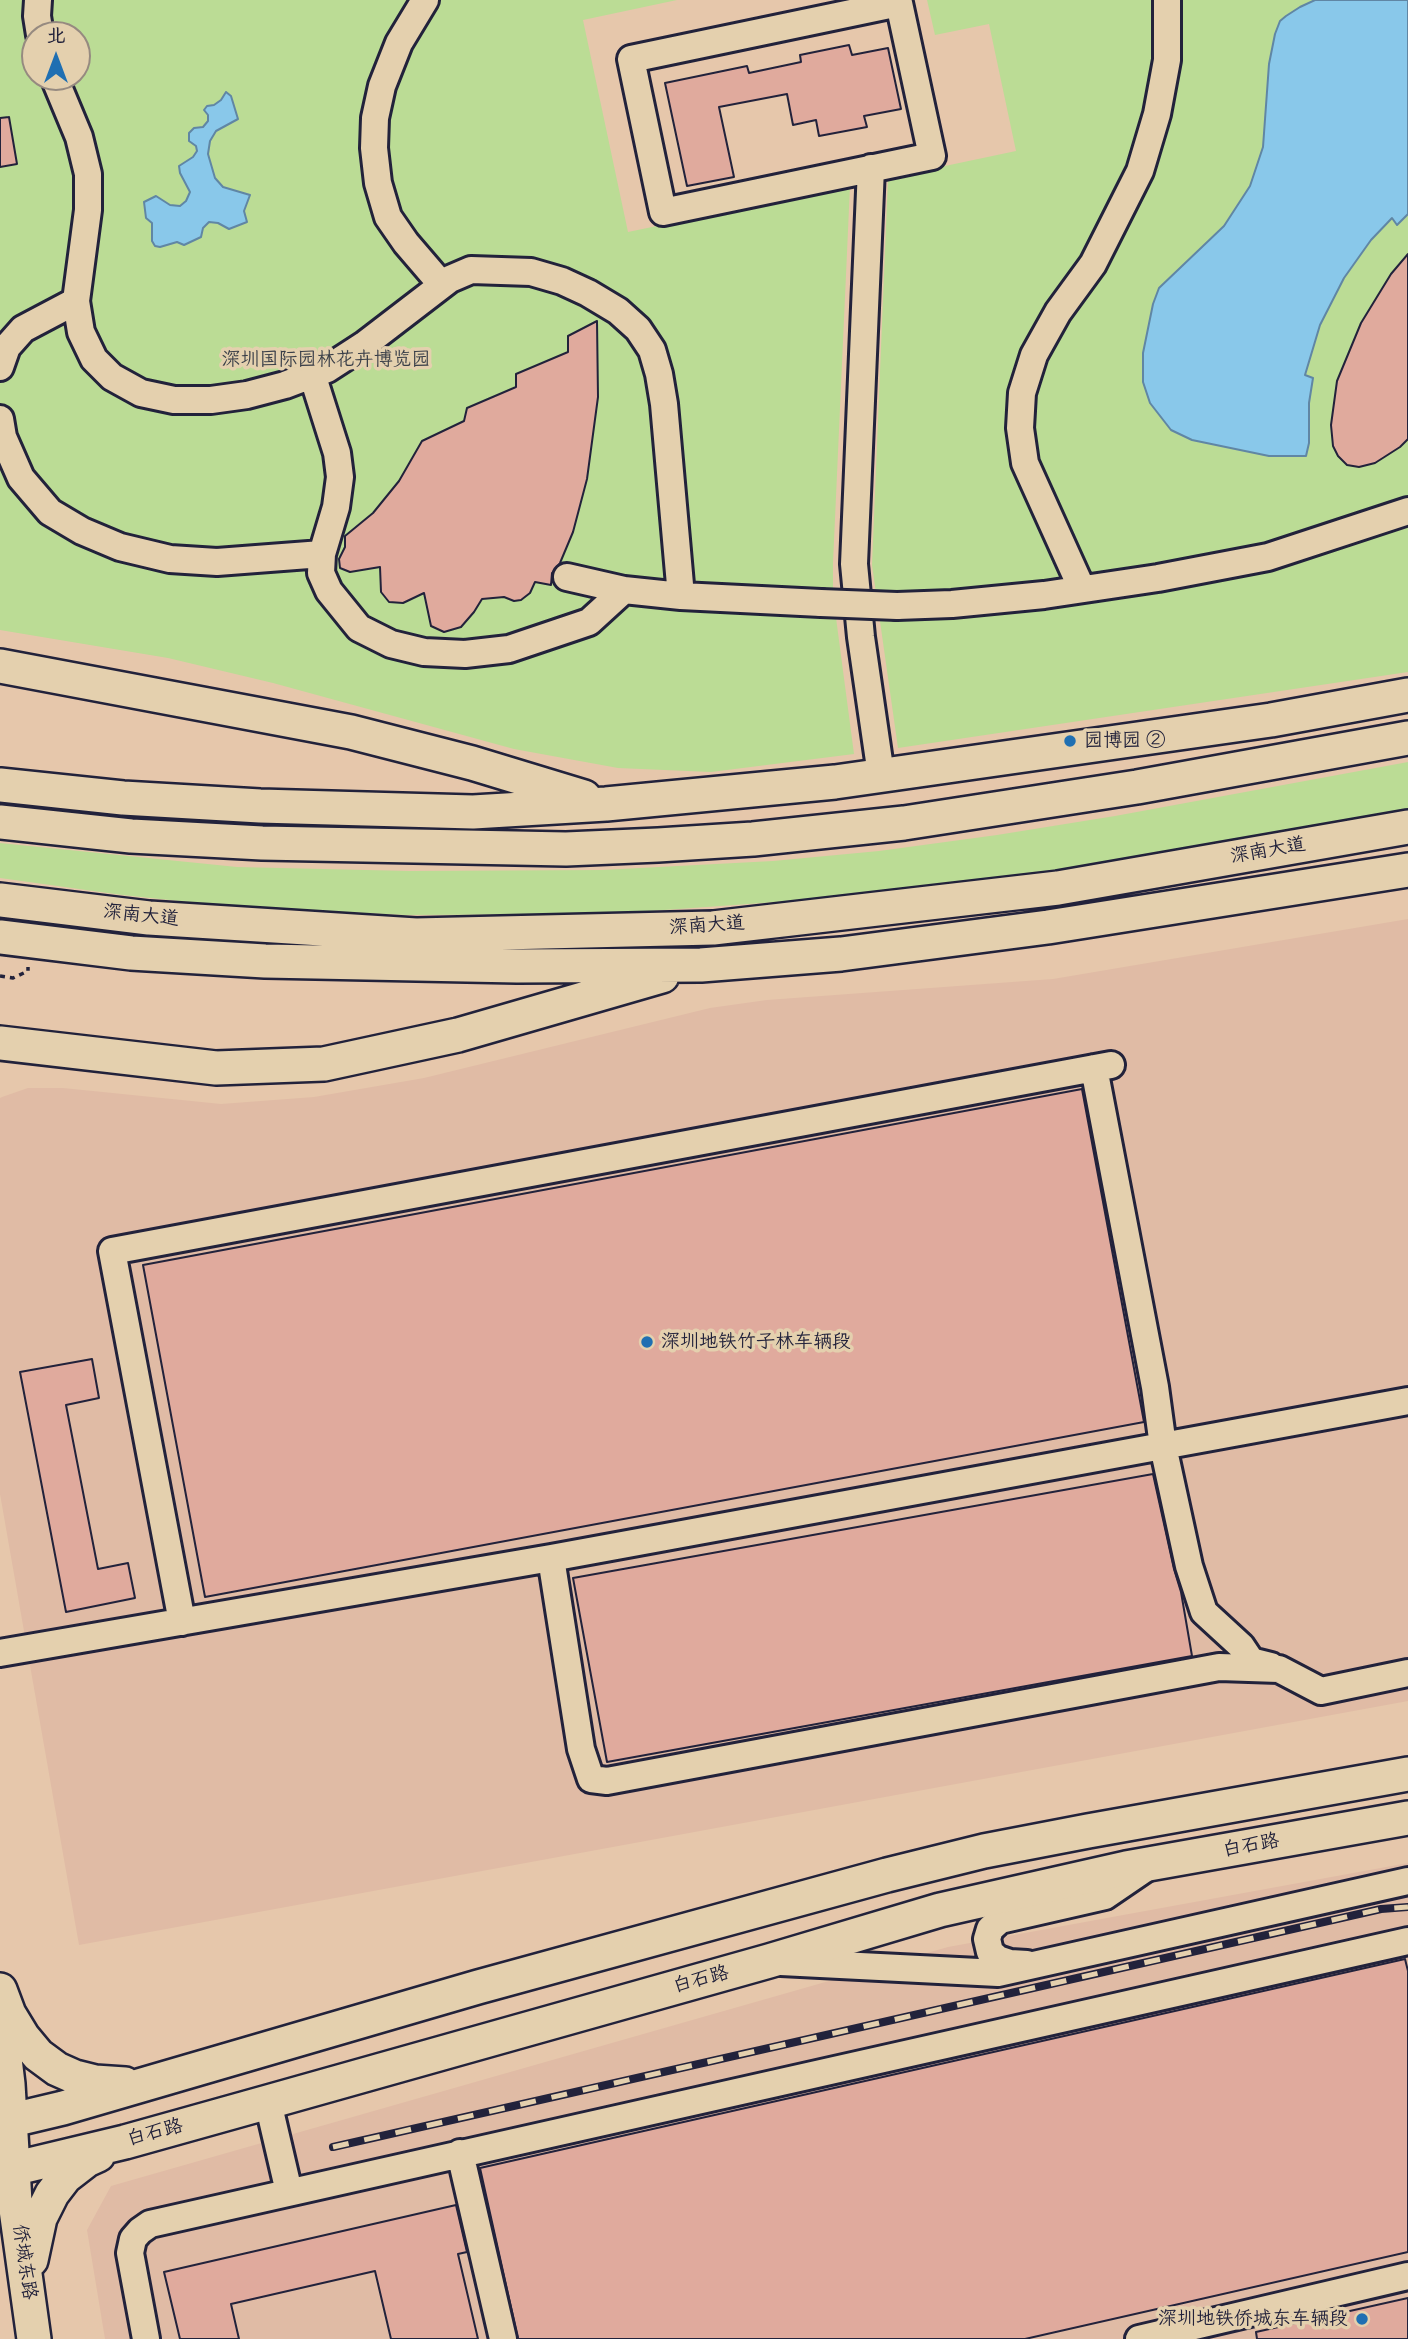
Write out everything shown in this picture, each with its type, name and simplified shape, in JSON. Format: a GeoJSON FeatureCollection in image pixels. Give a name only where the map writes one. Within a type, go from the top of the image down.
{"type":"FeatureCollection","features":[{"type":"Feature","properties":{"kind":"main road"},"geometry":{"type":"LineString","coordinates":[[0,666],[351,732],[472,763],[606,804]]}},
{"type":"Feature","properties":{"kind":"main road"},"geometry":{"type":"LineString","coordinates":[[0,785],[123,798],[274,807],[472,812],[606,804],[835,782],[1271,720],[1399,697]]}},
{"type":"Feature","properties":{"kind":"main road"},"geometry":{"type":"LineString","coordinates":[[1137,788],[1399,697]]}},
{"type":"Feature","properties":{"kind":"main road"},"geometry":{"type":"LineString","coordinates":[[0,822],[131,836],[262,843],[566,849],[753,839],[904,823],[1137,788],[1408,738]]}},
{"type":"Feature","properties":{"kind":"main road"},"geometry":{"type":"LineString","coordinates":[[673,797],[831,817],[904,823]]}},
{"type":"Feature","properties":{"kind":"main road"},"geometry":{"type":"LineString","coordinates":[[1174,908],[1224,893],[1401,828]]}},
{"type":"Feature","properties":{"kind":"main road","name":"深南大道"},"geometry":{"type":"LineString","coordinates":[[4,900],[149,918],[416,935],[713,928],[1058,888],[1401,828]]}},
{"type":"Feature","properties":{"kind":"main road"},"geometry":{"type":"LineString","coordinates":[[14,947],[279,962],[491,966],[701,965],[841,954],[1174,908],[1408,870]]}},
{"type":"Feature","properties":{"kind":"main road"},"geometry":{"type":"LineString","coordinates":[[0,1042],[216,1068],[324,1064],[458,1035],[701,965]]}},
{"type":"Feature","properties":{"kind":"main road"},"geometry":{"type":"LineString","coordinates":[[0,1056],[69,1052]]}},
{"type":"Feature","properties":{"kind":"main road"},"geometry":{"type":"LineString","coordinates":[[5,2122],[478,1987],[899,1872],[984,1851],[1075,1833],[1408,1774]]}},
{"type":"Feature","properties":{"kind":"main road","name":"白石路"},"geometry":{"type":"LineString","coordinates":[[6,2170],[125,2142],[769,1961],[940,1910],[1153,1864],[1408,1818]]}},
{"type":"Feature","properties":{"kind":"main road"},"geometry":{"type":"LineString","coordinates":[[0,1990],[9,2014],[23,2037],[38,2055],[57,2069],[95,2082],[145,2084]]}},
{"type":"Feature","properties":{"kind":"main road","name":"侨城东路"},"geometry":{"type":"LineString","coordinates":[[0,2017],[6,2170],[34,2339]]}},
{"type":"Feature","properties":{"kind":"main road"},"geometry":{"type":"LineString","coordinates":[[27,2290],[40,2218],[52,2194],[65,2177],[87,2160],[125,2142]]}},
{"type":"Feature","properties":{"kind":"street"},"geometry":{"type":"LineString","coordinates":[[38,0],[38,21]]}},
{"type":"Feature","properties":{"kind":"street"},"geometry":{"type":"LineString","coordinates":[[425,0],[399,43],[382,86],[375,118],[373,148],[378,183],[388,217],[442,285]]}},
{"type":"Feature","properties":{"kind":"street"},"geometry":{"type":"LineString","coordinates":[[1082,589],[1024,463],[1020,428],[1022,393],[1034,355],[1059,312],[1093,264],[1140,171],[1157,114],[1167,60],[1167,0]]}},
{"type":"Feature","properties":{"kind":"street"},"geometry":{"type":"LineString","coordinates":[[899,3],[932,156],[871,169],[663,212],[631,59],[899,3]]}},
{"type":"Feature","properties":{"kind":"street"},"geometry":{"type":"LineString","coordinates":[[60,91],[79,137],[88,173],[88,210],[76,301],[81,332],[94,359],[112,377],[141,393],[174,400],[211,400],[247,395],[285,385],[327,369],[365,345],[450,279],[471,270],[530,272],[562,281],[589,293],[618,311],[638,329],[652,349],[664,404],[681,596]]}},
{"type":"Feature","properties":{"kind":"street"},"geometry":{"type":"LineString","coordinates":[[871,169],[854,564],[861,637],[881,775]]}},
{"type":"Feature","properties":{"kind":"street"},"geometry":{"type":"LineString","coordinates":[[0,368],[7,347],[23,329],[76,301]]}},
{"type":"Feature","properties":{"kind":"street"},"geometry":{"type":"LineString","coordinates":[[312,374],[337,453],[340,477],[336,508],[322,554],[321,573],[329,591],[359,628],[391,644],[424,652],[465,654],[509,649],[589,622],[624,590]]}},
{"type":"Feature","properties":{"kind":"street"},"geometry":{"type":"LineString","coordinates":[[0,419],[4,437],[21,478],[50,512],[82,531],[120,547],[170,559],[218,562],[322,554]]}},
{"type":"Feature","properties":{"kind":"street"},"geometry":{"type":"LineString","coordinates":[[567,577],[624,590],[681,596],[897,606],[939,605],[1044,595],[1158,578],[1268,557],[1408,511]]}},
{"type":"Feature","properties":{"kind":"street"},"geometry":{"type":"LineString","coordinates":[[182,1622],[112,1251],[1103,1066],[1163,1446],[1189,1566],[1204,1612],[1241,1646],[1251,1661],[1279,1669],[1321,1691],[1408,1673]]}},
{"type":"Feature","properties":{"kind":"street"},"geometry":{"type":"LineString","coordinates":[[0,1653],[551,1558],[1408,1401]]}},
{"type":"Feature","properties":{"kind":"street"},"geometry":{"type":"LineString","coordinates":[[551,1558],[581,1749],[591,1779],[607,1781],[1219,1667],[1279,1669]]}},
{"type":"Feature","properties":{"kind":"street"},"geometry":{"type":"LineString","coordinates":[[1035,1964],[1010,1964],[998,1959],[990,1952],[990,1929],[1000,1920],[1105,1896],[1153,1864]]}},
{"type":"Feature","properties":{"kind":"street"},"geometry":{"type":"LineString","coordinates":[[769,1961],[986,1973],[1408,1881]]}},
{"type":"Feature","properties":{"kind":"street"},"geometry":{"type":"LineString","coordinates":[[146,2339],[130,2253],[133,2239],[150,2224],[460,2152],[1408,1941]]}},
{"type":"Feature","properties":{"kind":"street"},"geometry":{"type":"LineString","coordinates":[[268,2102],[289,2192]]}},
{"type":"Feature","properties":{"kind":"street"},"geometry":{"type":"LineString","coordinates":[[460,2152],[503,2339]]}},
{"type":"Feature","properties":{"kind":"street"},"geometry":{"type":"LineString","coordinates":[[1139,2339],[1408,2276]]}},
{"type":"Feature","properties":{"kind":"path"},"geometry":{"type":"LineString","coordinates":[[0,976],[13,978],[28,971],[14,947]]}},
{"type":"Feature","properties":{"kind":"shaded area"},"geometry":{"type":"Polygon","coordinates":[[[1408,919],[1408,1701],[79,1945],[0,1494],[0,1098],[28,1088],[63,1088],[221,1104],[314,1097],[424,1078],[710,1008],[767,1000],[1053,979],[1408,919]]]}},
{"type":"Feature","properties":{"kind":"shaded area"},"geometry":{"type":"Polygon","coordinates":[[[1408,1863],[1408,2339],[105,2339],[87,2230],[111,2186],[948,1947],[1408,1863]]]}},
{"type":"Feature","properties":{"kind":"green space","name":"深圳国际园林花卉博览园"},"geometry":{"type":"Polygon","coordinates":[[[0,0],[677,0],[583,20],[628,232],[850,186],[833,595],[854,754],[711,772],[618,768],[514,749],[273,683],[168,658],[0,630],[0,0]]]}},
{"type":"Feature","properties":{"kind":"green space"},"geometry":{"type":"Polygon","coordinates":[[[927,0],[1408,0],[1408,672],[898,748],[872,565],[888,178],[1016,151],[989,24],[935,35],[927,0]]]}},
{"type":"Feature","properties":{"kind":"green space"},"geometry":{"type":"Polygon","coordinates":[[[1408,762],[1408,814],[1248,843],[1001,880],[777,902],[608,914],[406,915],[236,907],[0,878],[0,843],[237,867],[409,871],[602,870],[773,861],[879,851],[997,835],[1408,762]]]}},
{"type":"Feature","properties":{"kind":"water"},"geometry":{"type":"Polygon","coordinates":[[[1315,0],[1408,0],[1408,214],[1397,225],[1392,218],[1371,240],[1344,278],[1320,325],[1305,375],[1313,378],[1306,456],[1269,456],[1192,440],[1171,430],[1150,403],[1143,382],[1143,353],[1159,288],[1224,226],[1250,186],[1263,147],[1269,64],[1275,34],[1280,21],[1315,0]]]}},
{"type":"Feature","properties":{"kind":"water"},"geometry":{"type":"Polygon","coordinates":[[[226,92],[231,96],[238,119],[216,131],[210,141],[208,154],[215,178],[223,187],[250,195],[244,211],[247,222],[229,229],[209,222],[203,228],[201,237],[184,245],[177,242],[155,246],[152,241],[152,223],[146,218],[144,202],[156,196],[170,205],[180,206],[186,201],[190,192],[179,166],[197,151],[196,146],[189,141],[189,133],[194,128],[203,127],[208,121],[204,110],[221,100],[226,92]]]}},
{"type":"Feature","properties":{"kind":"building"},"geometry":{"type":"Polygon","coordinates":[[[849,45],[852,55],[888,48],[901,109],[864,116],[867,127],[819,136],[816,120],[793,125],[787,94],[719,107],[734,177],[687,186],[665,83],[747,66],[749,73],[801,62],[800,55],[849,45]]]}},
{"type":"Feature","properties":{"kind":"building"},"geometry":{"type":"Polygon","coordinates":[[[9,117],[17,164],[0,167],[0,118],[9,117]]]}},
{"type":"Feature","properties":{"kind":"building"},"geometry":{"type":"Polygon","coordinates":[[[1408,254],[1408,439],[1375,463],[1359,467],[1347,465],[1333,446],[1331,425],[1337,381],[1361,323],[1391,274],[1408,254]]]}},
{"type":"Feature","properties":{"kind":"building"},"geometry":{"type":"Polygon","coordinates":[[[597,321],[598,397],[587,479],[573,532],[560,563],[552,573],[551,585],[535,582],[530,593],[521,600],[514,601],[504,597],[482,599],[461,627],[444,632],[431,626],[424,593],[403,603],[389,602],[381,592],[380,567],[350,572],[340,568],[339,559],[345,547],[345,536],[373,513],[399,481],[422,441],[464,421],[467,408],[516,387],[516,374],[568,352],[568,336],[597,321]]]}},
{"type":"Feature","properties":{"kind":"building","name":"深圳地铁竹子林车辆段"},"geometry":{"type":"Polygon","coordinates":[[[1082,1089],[1144,1422],[205,1597],[143,1265],[1082,1089]]]}},
{"type":"Feature","properties":{"kind":"building"},"geometry":{"type":"Polygon","coordinates":[[[92,1359],[99,1398],[66,1405],[98,1569],[128,1563],[135,1598],[66,1612],[20,1372],[92,1359]]]}},
{"type":"Feature","properties":{"kind":"building"},"geometry":{"type":"Polygon","coordinates":[[[1153,1474],[1181,1592],[1192,1656],[607,1762],[573,1578],[1153,1474]]]}},
{"type":"Feature","properties":{"kind":"building"},"geometry":{"type":"Polygon","coordinates":[[[1405,1959],[1408,1971],[1408,2252],[1025,2339],[518,2339],[480,2168],[1405,1959]]]}},
{"type":"Feature","properties":{"kind":"building"},"geometry":{"type":"Polygon","coordinates":[[[456,2205],[467,2252],[458,2254],[478,2339],[391,2339],[375,2271],[231,2304],[239,2339],[180,2339],[164,2272],[456,2205]]]}},
{"type":"Feature","properties":{"kind":"building","name":"深圳地铁侨城东车辆段"},"geometry":{"type":"Polygon","coordinates":[[[1408,2298],[1408,2339],[1257,2339],[1256,2332],[1408,2298]]]}},
{"type":"Feature","properties":{"kind":"railway"},"geometry":{"type":"LineString","coordinates":[[333,2147],[1381,1909],[1408,1907]]}},
{"type":"Feature","properties":{"kind":"place","name":"园博园 ②"},"geometry":{"type":"Point","coordinates":[1070,741]}},
{"type":"Feature","properties":{"kind":"place","name":"深圳地铁竹子林车辆段"},"geometry":{"type":"Point","coordinates":[647,1342]}},
{"type":"Feature","properties":{"kind":"place","name":"深圳地铁侨城东车辆段"},"geometry":{"type":"Point","coordinates":[1362,2319]}}]}
